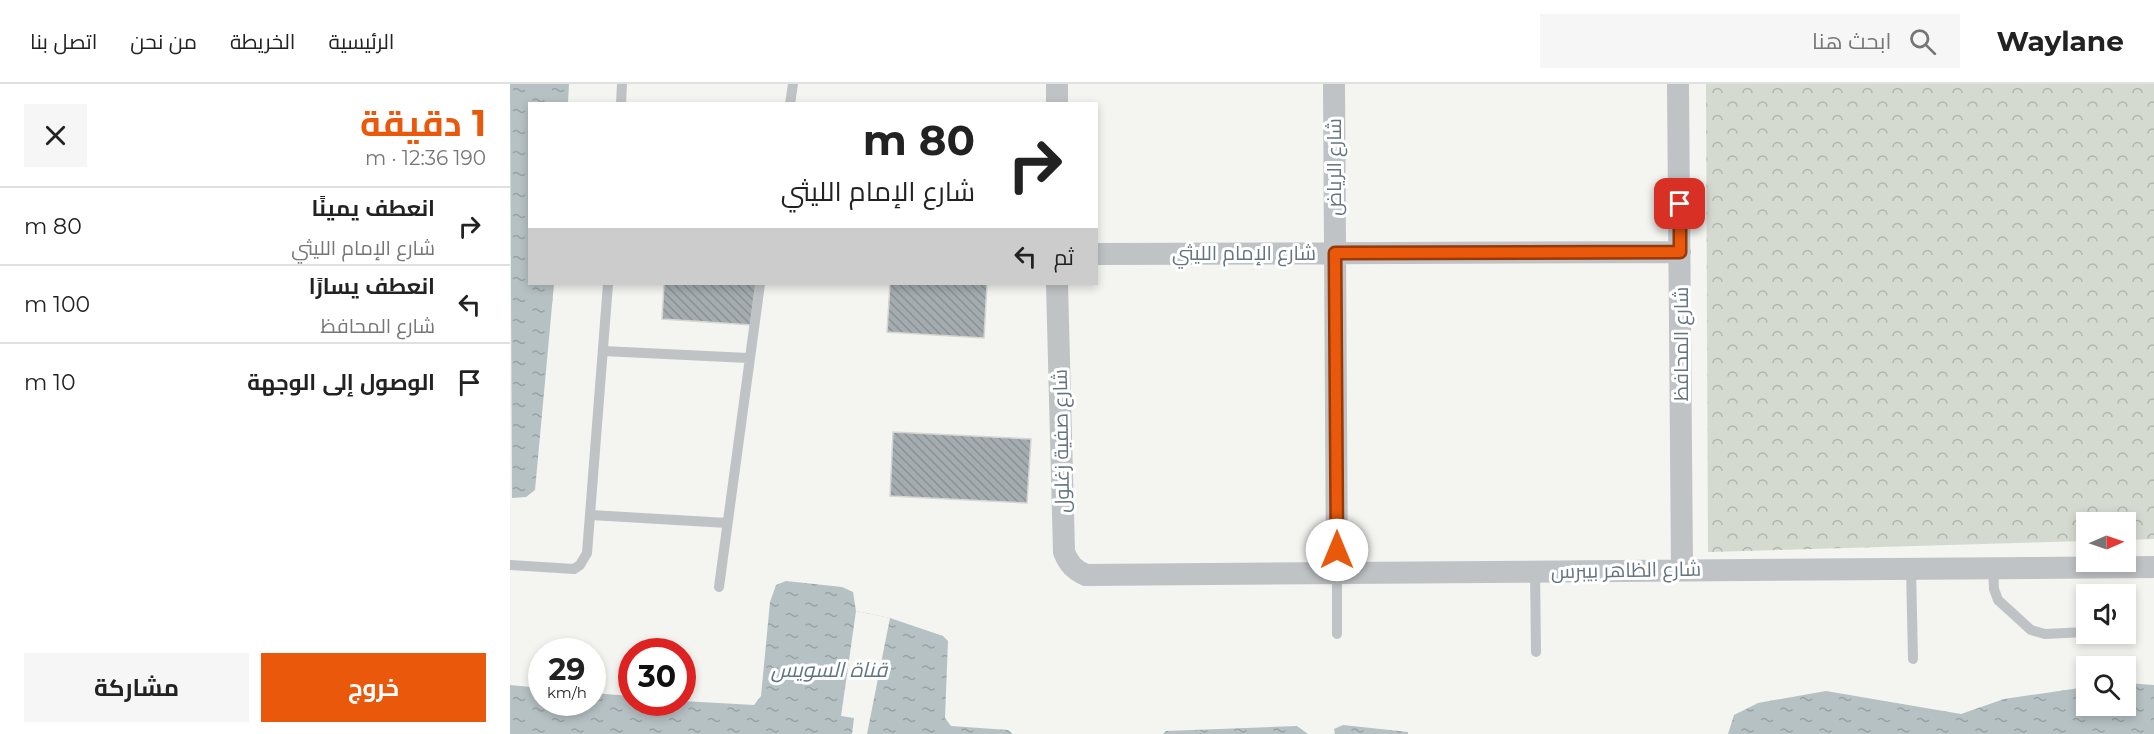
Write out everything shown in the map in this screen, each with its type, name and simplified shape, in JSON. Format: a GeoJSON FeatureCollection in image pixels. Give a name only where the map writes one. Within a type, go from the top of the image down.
{"type":"FeatureCollection","features":[{"type":"Feature","properties":{"kind":"street"},"geometry":{"type":"LineString","coordinates":[[1057,84],[1057,102]]}},
{"type":"Feature","properties":{"kind":"street","name":"شارع الرياض"},"geometry":{"type":"LineString","coordinates":[[1334,84],[1337,573]]}},
{"type":"Feature","properties":{"kind":"street","name":"شارع المحافظ"},"geometry":{"type":"LineString","coordinates":[[1678,84],[1682,569]]}},
{"type":"Feature","properties":{"kind":"street","name":"شارع الإمام الليثي"},"geometry":{"type":"LineString","coordinates":[[1098,254],[1680,252]]}},
{"type":"Feature","properties":{"kind":"street","name":"شارع صفية زغلول"},"geometry":{"type":"LineString","coordinates":[[1057,285],[1064,552],[1068,563],[1076,571],[1099,576]]}},
{"type":"Feature","properties":{"kind":"street","name":"شارع الظاهر بيبرس"},"geometry":{"type":"LineString","coordinates":[[1099,576],[1682,569],[2154,567]]}},
{"type":"Feature","properties":{"kind":"lane"},"geometry":{"type":"LineString","coordinates":[[621,102],[622,84]]}},
{"type":"Feature","properties":{"kind":"lane"},"geometry":{"type":"LineString","coordinates":[[790,102],[793,84]]}},
{"type":"Feature","properties":{"kind":"lane"},"geometry":{"type":"LineString","coordinates":[[510,565],[565,570],[580,565],[587,553],[608,285]]}},
{"type":"Feature","properties":{"kind":"lane"},"geometry":{"type":"LineString","coordinates":[[719,587],[748,358],[760,285]]}},
{"type":"Feature","properties":{"kind":"lane"},"geometry":{"type":"LineString","coordinates":[[603,351],[748,358]]}},
{"type":"Feature","properties":{"kind":"lane"},"geometry":{"type":"LineString","coordinates":[[591,515],[727,523]]}},
{"type":"Feature","properties":{"kind":"lane"},"geometry":{"type":"LineString","coordinates":[[1994,567],[1994,589],[1998,600],[2031,630],[2045,634],[2076,632]]}},
{"type":"Feature","properties":{"kind":"lane"},"geometry":{"type":"LineString","coordinates":[[1911,568],[1913,659]]}},
{"type":"Feature","properties":{"kind":"lane"},"geometry":{"type":"LineString","coordinates":[[1535,571],[1536,652]]}},
{"type":"Feature","properties":{"kind":"lane"},"geometry":{"type":"LineString","coordinates":[[1337,573],[1337,634]]}},
{"type":"Feature","properties":{"kind":"green space"},"geometry":{"type":"Polygon","coordinates":[[[1706,84],[2154,84],[2154,539],[2136,540],[2136,512],[2076,512],[2076,541],[1708,552],[1706,84]]]}},
{"type":"Feature","properties":{"kind":"water"},"geometry":{"type":"Polygon","coordinates":[[[510,84],[569,84],[568,102],[528,102],[528,285],[554,285],[535,490],[526,497],[512,498],[510,84]]]}},
{"type":"Feature","properties":{"kind":"water","name":"قناة السويس"},"geometry":{"type":"Polygon","coordinates":[[[786,581],[842,587],[853,592],[856,611],[890,618],[943,636],[948,641],[945,718],[951,726],[1008,730],[1013,734],[510,734],[510,685],[528,687],[528,716],[606,716],[606,694],[618,695],[618,716],[696,716],[696,702],[754,705],[761,696],[770,602],[776,585],[786,581]]]}},
{"type":"Feature","properties":{"kind":"water"},"geometry":{"type":"Polygon","coordinates":[[[2136,684],[2154,685],[2154,734],[1728,734],[1734,715],[1758,703],[1826,691],[1961,714],[2004,699],[2076,688],[2076,716],[2136,716],[2136,684]]]}},
{"type":"Feature","properties":{"kind":"water"},"geometry":{"type":"Polygon","coordinates":[[[1343,725],[1408,732],[1408,734],[1335,734],[1334,729],[1343,725]]]}},
{"type":"Feature","properties":{"kind":"water"},"geometry":{"type":"Polygon","coordinates":[[[1297,726],[1308,734],[1163,734],[1166,731],[1297,726]]]}},
{"type":"Feature","properties":{"kind":"pier"},"geometry":{"type":"Polygon","coordinates":[[[856,611],[890,618],[867,734],[852,734],[854,718],[841,716],[856,611]]]}},
{"type":"Feature","properties":{"kind":"building"},"geometry":{"type":"Polygon","coordinates":[[[664,285],[759,285],[752,325],[662,319],[664,285]]]}},
{"type":"Feature","properties":{"kind":"building"},"geometry":{"type":"Polygon","coordinates":[[[890,285],[987,285],[984,338],[887,332],[890,285]]]}},
{"type":"Feature","properties":{"kind":"building"},"geometry":{"type":"Polygon","coordinates":[[[893,432],[1031,439],[1027,503],[890,496],[893,432]]]}},
{"type":"Feature","properties":{"kind":"route"},"geometry":{"type":"LineString","coordinates":[[1337,550],[1335,253],[1680,252],[1680,204]]}}]}
